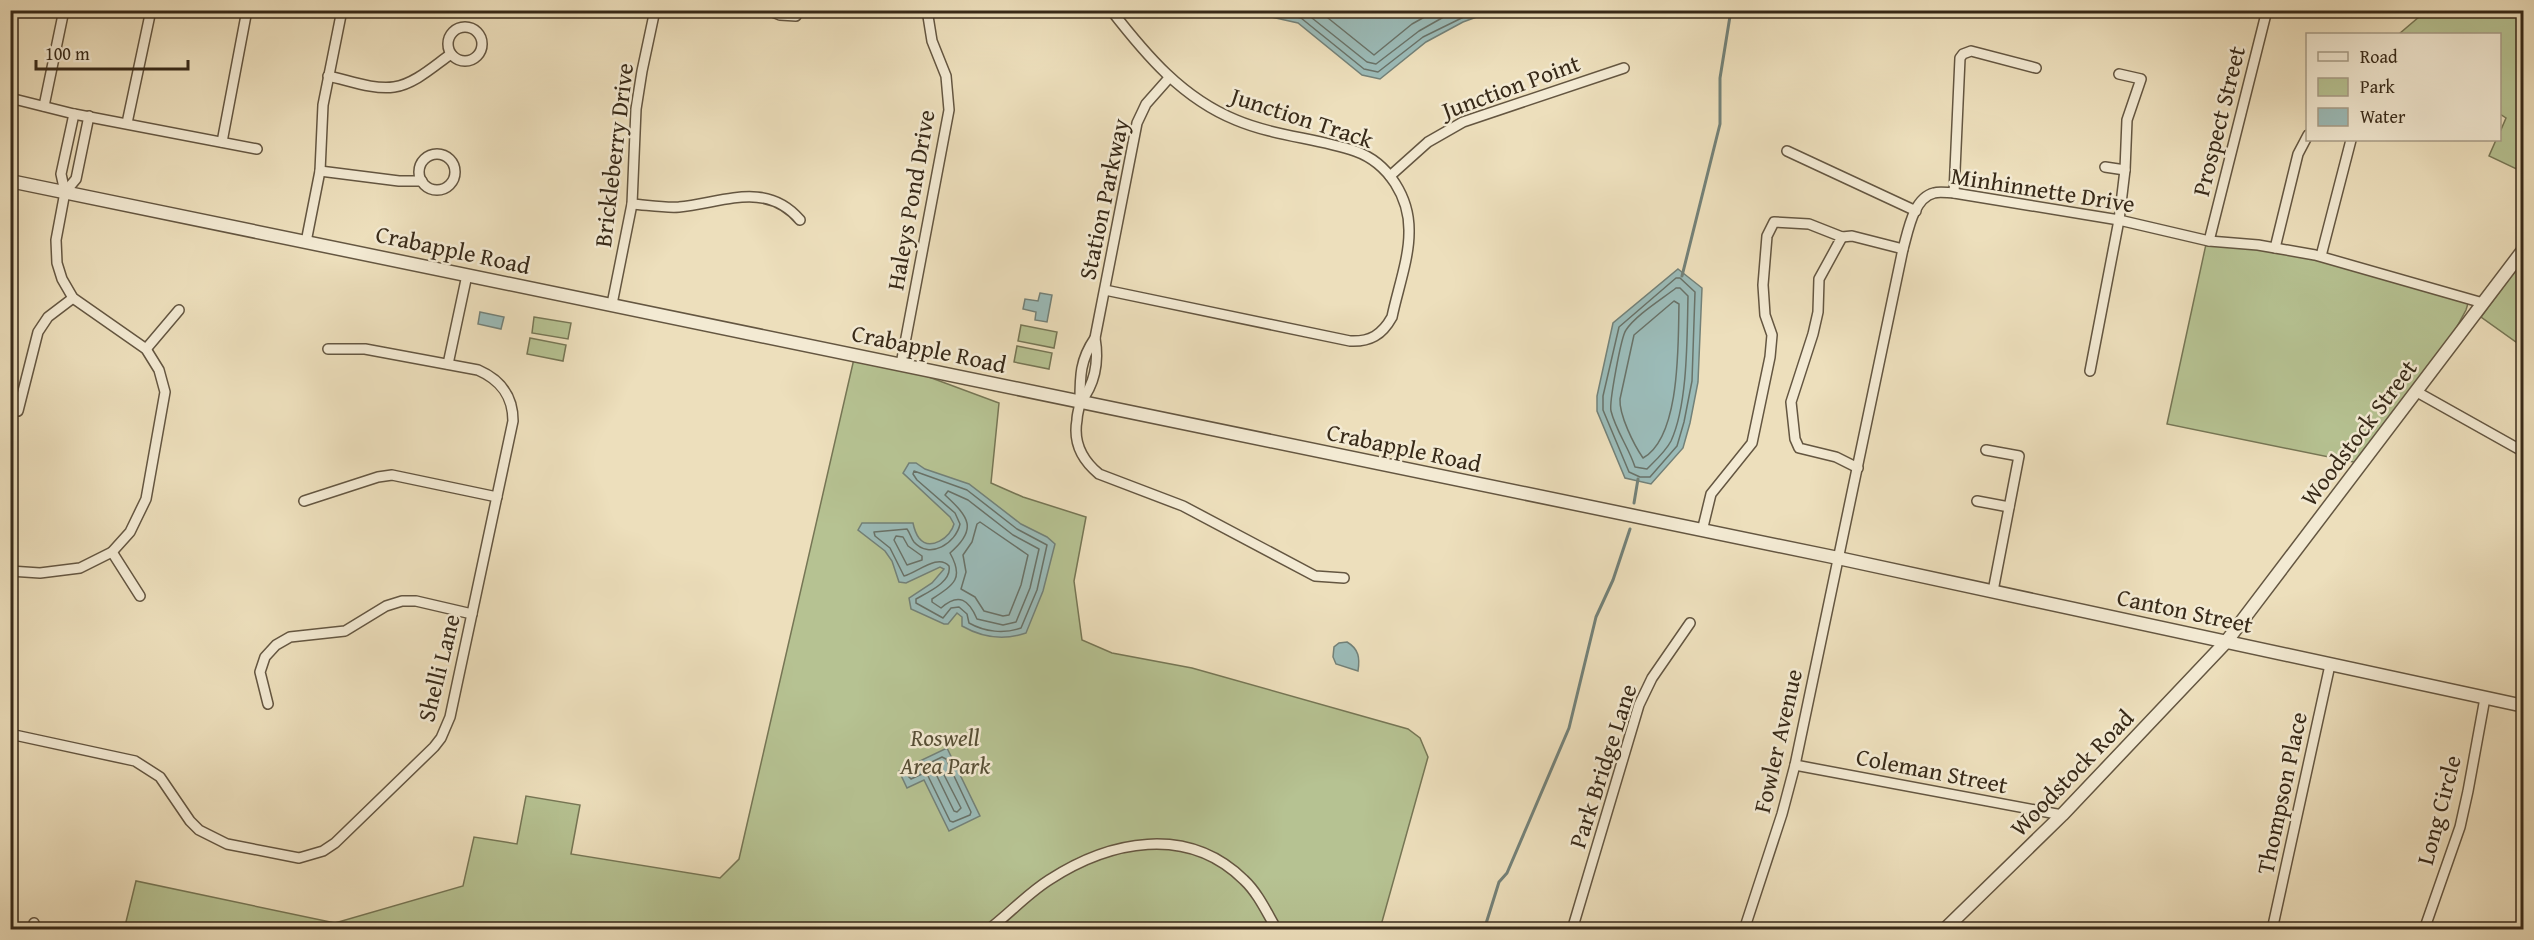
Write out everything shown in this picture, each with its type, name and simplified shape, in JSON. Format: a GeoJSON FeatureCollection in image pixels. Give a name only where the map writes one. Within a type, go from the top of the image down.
{"type":"FeatureCollection","features":[{"type":"Feature","properties":{"kind":"street"},"geometry":{"type":"LineString","coordinates":[[44,106],[64,10]]}},
{"type":"Feature","properties":{"kind":"street"},"geometry":{"type":"LineString","coordinates":[[127,123],[150,10]]}},
{"type":"Feature","properties":{"kind":"street"},"geometry":{"type":"LineString","coordinates":[[222,142],[247,10]]}},
{"type":"Feature","properties":{"kind":"street"},"geometry":{"type":"LineString","coordinates":[[306,242],[320,171],[322,116],[328,76],[342,10]]}},
{"type":"Feature","properties":{"kind":"street","name":"Brickleberry Drive"},"geometry":{"type":"LineString","coordinates":[[612,304],[632,204],[636,109],[655,10]]}},
{"type":"Feature","properties":{"kind":"street"},"geometry":{"type":"LineString","coordinates":[[768,10],[780,15],[796,16]]}},
{"type":"Feature","properties":{"kind":"street","name":"Haleys Pond Drive"},"geometry":{"type":"LineString","coordinates":[[901,364],[949,110],[946,76],[932,41],[927,10]]}},
{"type":"Feature","properties":{"kind":"street","name":"Junction Track"},"geometry":{"type":"LineString","coordinates":[[1105,290],[1363,342],[1377,336],[1392,317],[1409,236],[1406,204],[1390,176],[1374,161],[1356,151],[1271,133],[1235,120],[1201,102],[1169,78],[1144,52],[1111,10]]}},
{"type":"Feature","properties":{"kind":"street","name":"Prospect Street"},"geometry":{"type":"LineString","coordinates":[[2208,241],[2267,10]]}},
{"type":"Feature","properties":{"kind":"street"},"geometry":{"type":"LineString","coordinates":[[1953,193],[1960,58],[1971,51],[2036,68]]}},
{"type":"Feature","properties":{"kind":"street"},"geometry":{"type":"LineString","coordinates":[[328,76],[381,87],[395,87],[418,77],[452,54]]}},
{"type":"Feature","properties":{"kind":"street","name":"Junction Point"},"geometry":{"type":"LineString","coordinates":[[1390,176],[1428,142],[1463,122],[1624,68]]}},
{"type":"Feature","properties":{"kind":"street"},"geometry":{"type":"LineString","coordinates":[[2090,372],[2119,220],[2125,170],[2127,120],[2141,79],[2119,74]]}},
{"type":"Feature","properties":{"kind":"street","name":"Station Parkway"},"geometry":{"type":"LineString","coordinates":[[1169,78],[1146,104],[1137,123],[1095,338],[1097,352],[1091,389],[1080,403],[1076,421],[1077,442],[1083,457],[1100,474],[1183,506],[1315,576],[1344,578]]}},
{"type":"Feature","properties":{"kind":"street"},"geometry":{"type":"LineString","coordinates":[[10,98],[74,114],[257,149]]}},
{"type":"Feature","properties":{"kind":"street"},"geometry":{"type":"LineString","coordinates":[[10,571],[40,573],[80,568],[112,552],[130,532],[146,499],[165,392],[159,370],[146,349],[73,298],[62,279],[57,263],[56,240],[65,192],[61,174],[74,114]]}},
{"type":"Feature","properties":{"kind":"street"},"geometry":{"type":"LineString","coordinates":[[65,192],[76,179],[89,116]]}},
{"type":"Feature","properties":{"kind":"street"},"geometry":{"type":"LineString","coordinates":[[2275,248],[2298,154],[2306,137]]}},
{"type":"Feature","properties":{"kind":"street"},"geometry":{"type":"LineString","coordinates":[[2321,256],[2351,141]]}},
{"type":"Feature","properties":{"kind":"street"},"geometry":{"type":"LineString","coordinates":[[1787,151],[1916,211],[1903,249],[1838,558]]}},
{"type":"Feature","properties":{"kind":"street"},"geometry":{"type":"LineString","coordinates":[[320,171],[399,181],[422,181],[430,188],[441,190],[454,179],[454,163],[440,153],[428,156],[421,164],[422,181]]}},
{"type":"Feature","properties":{"kind":"street"},"geometry":{"type":"LineString","coordinates":[[65,155],[80,159]]}},
{"type":"Feature","properties":{"kind":"street"},"geometry":{"type":"LineString","coordinates":[[2105,167],[2125,170]]}},
{"type":"Feature","properties":{"kind":"street","name":"Crabapple Road"},"geometry":{"type":"LineString","coordinates":[[10,181],[1838,558]]}},
{"type":"Feature","properties":{"kind":"street","name":"Minhinnette Drive"},"geometry":{"type":"LineString","coordinates":[[1916,211],[1922,200],[1933,193],[1953,193],[2119,220],[2208,241],[2275,248],[2321,256],[2483,303]]}},
{"type":"Feature","properties":{"kind":"street"},"geometry":{"type":"LineString","coordinates":[[632,204],[678,207],[730,197],[757,197],[782,203],[800,220]]}},
{"type":"Feature","properties":{"kind":"street"},"geometry":{"type":"LineString","coordinates":[[1702,531],[1711,494],[1752,443],[1770,357],[1772,335],[1765,315],[1763,285],[1767,236],[1774,222],[1809,224],[1842,237],[1852,236],[1903,249]]}},
{"type":"Feature","properties":{"kind":"street"},"geometry":{"type":"LineString","coordinates":[[1842,237],[1819,279],[1818,312],[1813,334],[1791,402],[1795,439],[1799,448],[1836,457],[1858,468]]}},
{"type":"Feature","properties":{"kind":"street","name":"Woodstock Street"},"geometry":{"type":"LineString","coordinates":[[2226,642],[2523,249]]}},
{"type":"Feature","properties":{"kind":"street"},"geometry":{"type":"LineString","coordinates":[[448,364],[466,275]]}},
{"type":"Feature","properties":{"kind":"street"},"geometry":{"type":"LineString","coordinates":[[18,411],[38,332],[48,317],[73,298]]}},
{"type":"Feature","properties":{"kind":"street"},"geometry":{"type":"LineString","coordinates":[[146,349],[179,310]]}},
{"type":"Feature","properties":{"kind":"street","name":"Shelli Lane"},"geometry":{"type":"LineString","coordinates":[[10,735],[135,761],[160,777],[190,821],[210,838],[227,844],[288,857],[310,856],[335,843],[441,738],[450,717],[513,422],[511,400],[502,385],[490,375],[448,364],[365,349],[328,349]]}},
{"type":"Feature","properties":{"kind":"street"},"geometry":{"type":"LineString","coordinates":[[2417,392],[2523,452]]}},
{"type":"Feature","properties":{"kind":"street"},"geometry":{"type":"LineString","coordinates":[[1986,450],[2019,456],[1993,591]]}},
{"type":"Feature","properties":{"kind":"street"},"geometry":{"type":"LineString","coordinates":[[304,501],[378,477],[392,476],[497,497]]}},
{"type":"Feature","properties":{"kind":"street"},"geometry":{"type":"LineString","coordinates":[[1977,501],[2009,507]]}},
{"type":"Feature","properties":{"kind":"street"},"geometry":{"type":"LineString","coordinates":[[112,552],[140,596]]}},
{"type":"Feature","properties":{"kind":"street","name":"Canton Street"},"geometry":{"type":"LineString","coordinates":[[1838,558],[2523,706]]}},
{"type":"Feature","properties":{"kind":"street","name":"Fowler Avenue"},"geometry":{"type":"LineString","coordinates":[[1744,930],[1782,814],[1795,765],[1838,558]]}},
{"type":"Feature","properties":{"kind":"street"},"geometry":{"type":"LineString","coordinates":[[268,704],[260,672],[265,657],[276,645],[290,637],[345,631],[386,606],[402,601],[416,601],[472,614]]}},
{"type":"Feature","properties":{"kind":"street","name":"Park Bridge Lane"},"geometry":{"type":"LineString","coordinates":[[1572,930],[1640,705],[1652,678],[1690,623]]}},
{"type":"Feature","properties":{"kind":"street","name":"Woodstock Road"},"geometry":{"type":"LineString","coordinates":[[1944,930],[2062,815],[2226,642]]}},
{"type":"Feature","properties":{"kind":"street","name":"Thompson Place"},"geometry":{"type":"LineString","coordinates":[[2272,930],[2330,665]]}},
{"type":"Feature","properties":{"kind":"street","name":"Long Circle"},"geometry":{"type":"LineString","coordinates":[[2424,930],[2460,827],[2485,698]]}},
{"type":"Feature","properties":{"kind":"street","name":"Coleman Street"},"geometry":{"type":"LineString","coordinates":[[1795,765],[2062,815]]}},
{"type":"Feature","properties":{"kind":"street"},"geometry":{"type":"LineString","coordinates":[[988,930],[1027,896],[1065,870],[1106,853],[1141,844],[1158,843],[1193,850],[1220,861],[1232,869],[1245,881],[1277,930]]}},
{"type":"Feature","properties":{"kind":"green space"},"geometry":{"type":"Polygon","coordinates":[[[2426,11],[2523,11],[2523,178],[2519,175],[2521,171],[2489,156],[2496,141],[2501,141],[2501,130],[2506,118],[2501,115],[2501,33],[2400,33],[2426,11]]]}},
{"type":"Feature","properties":{"kind":"green space"},"geometry":{"type":"Polygon","coordinates":[[[2208,235],[2268,246],[2470,297],[2454,332],[2368,465],[2167,424],[2208,235]]]}},
{"type":"Feature","properties":{"kind":"green space"},"geometry":{"type":"Polygon","coordinates":[[[2523,260],[2523,347],[2481,317],[2523,260]]]}},
{"type":"Feature","properties":{"kind":"green space"},"geometry":{"type":"Polygon","coordinates":[[[534,317],[571,323],[568,339],[532,333],[534,317]]]}},
{"type":"Feature","properties":{"kind":"green space"},"geometry":{"type":"Polygon","coordinates":[[[1021,325],[1057,332],[1054,348],[1018,341],[1021,325]]]}},
{"type":"Feature","properties":{"kind":"green space"},"geometry":{"type":"Polygon","coordinates":[[[530,338],[566,345],[563,361],[527,354],[530,338]]]}},
{"type":"Feature","properties":{"kind":"green space"},"geometry":{"type":"Polygon","coordinates":[[[1017,346],[1052,353],[1049,369],[1014,362],[1017,346]]]}},
{"type":"Feature","properties":{"kind":"green space","name":"Roswell Area Park"},"geometry":{"type":"Polygon","coordinates":[[[856,350],[999,403],[991,483],[1023,497],[1086,517],[1074,581],[1082,640],[1112,653],[1192,668],[1408,729],[1420,738],[1428,757],[1380,929],[124,930],[136,881],[335,923],[463,886],[474,837],[517,844],[526,796],[580,805],[571,854],[720,878],[739,859],[856,350]]]}},
{"type":"Feature","properties":{"kind":"water"},"geometry":{"type":"Polygon","coordinates":[[[1244,11],[1493,11],[1463,22],[1426,42],[1380,79],[1362,75],[1298,23],[1244,11]]]}},
{"type":"Feature","properties":{"kind":"water"},"geometry":{"type":"Polygon","coordinates":[[[1678,269],[1702,288],[1698,382],[1683,448],[1651,484],[1625,478],[1597,411],[1597,396],[1613,323],[1678,269]]]}},
{"type":"Feature","properties":{"kind":"water"},"geometry":{"type":"Polygon","coordinates":[[[1040,293],[1052,295],[1047,322],[1035,320],[1036,312],[1023,309],[1025,299],[1038,301],[1040,293]]]}},
{"type":"Feature","properties":{"kind":"water"},"geometry":{"type":"Polygon","coordinates":[[[480,312],[504,317],[501,329],[478,324],[480,312]]]}},
{"type":"Feature","properties":{"kind":"water"},"geometry":{"type":"Polygon","coordinates":[[[909,463],[916,463],[925,469],[969,484],[1021,524],[1047,537],[1055,544],[1043,591],[1026,633],[1009,637],[985,636],[962,626],[962,617],[957,613],[948,624],[944,624],[911,609],[909,598],[932,583],[944,569],[940,567],[906,583],[899,582],[892,561],[885,551],[858,530],[862,523],[913,523],[919,538],[929,544],[949,534],[954,524],[950,517],[903,473],[909,463]]]}},
{"type":"Feature","properties":{"kind":"water"},"geometry":{"type":"Polygon","coordinates":[[[1347,642],[1358,654],[1358,671],[1336,664],[1333,657],[1334,647],[1339,643],[1347,642]]]}},
{"type":"Feature","properties":{"kind":"water"},"geometry":{"type":"Polygon","coordinates":[[[947,748],[980,816],[949,831],[924,780],[907,788],[899,771],[947,748]]]}},
{"type":"Feature","properties":{"kind":"waterway"},"geometry":{"type":"LineString","coordinates":[[1682,276],[1720,124],[1720,78],[1731,10]]}},
{"type":"Feature","properties":{"kind":"waterway"},"geometry":{"type":"LineString","coordinates":[[1634,503],[1638,479]]}},
{"type":"Feature","properties":{"kind":"waterway"},"geometry":{"type":"LineString","coordinates":[[1484,930],[1499,882],[1507,873],[1569,728],[1596,617],[1613,580],[1630,529]]}}]}
